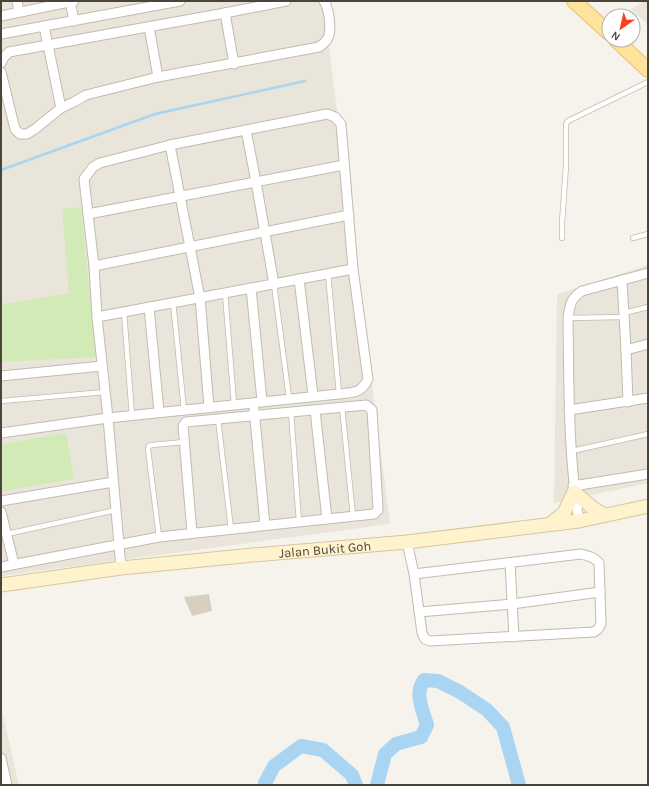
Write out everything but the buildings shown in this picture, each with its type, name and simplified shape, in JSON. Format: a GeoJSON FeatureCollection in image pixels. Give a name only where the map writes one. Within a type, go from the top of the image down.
{"type":"FeatureCollection","features":[{"type":"Feature","properties":{"kind":"main road"},"geometry":{"type":"LineString","coordinates":[[574,1],[601,26]]}},
{"type":"Feature","properties":{"kind":"main road"},"geometry":{"type":"LineString","coordinates":[[625,48],[648,70]]}},
{"type":"Feature","properties":{"kind":"main road"},"geometry":{"type":"LineString","coordinates":[[550,524],[564,513],[574,489],[594,509],[605,515]]}},
{"type":"Feature","properties":{"kind":"main road","name":"Jalan Bukit Goh"},"geometry":{"type":"LineString","coordinates":[[1,585],[120,568],[407,542],[579,521],[648,506]]}},
{"type":"Feature","properties":{"kind":"street"},"geometry":{"type":"LineString","coordinates":[[17,1],[20,12]]}},
{"type":"Feature","properties":{"kind":"street"},"geometry":{"type":"LineString","coordinates":[[1,16],[20,12],[44,4],[72,1],[74,21]]}},
{"type":"Feature","properties":{"kind":"street"},"geometry":{"type":"LineString","coordinates":[[1,34],[180,1]]}},
{"type":"Feature","properties":{"kind":"street"},"geometry":{"type":"LineString","coordinates":[[1,63],[9,52],[286,1]]}},
{"type":"Feature","properties":{"kind":"street"},"geometry":{"type":"LineString","coordinates":[[1,72],[15,129],[20,134],[27,134],[61,108],[86,94],[158,77],[319,47],[329,36],[330,29],[328,12],[324,1]]}},
{"type":"Feature","properties":{"kind":"street"},"geometry":{"type":"LineString","coordinates":[[225,13],[234,64]]}},
{"type":"Feature","properties":{"kind":"street"},"geometry":{"type":"LineString","coordinates":[[44,26],[61,108]]}},
{"type":"Feature","properties":{"kind":"street"},"geometry":{"type":"LineString","coordinates":[[150,27],[158,77]]}},
{"type":"Feature","properties":{"kind":"street"},"geometry":{"type":"LineString","coordinates":[[1,433],[108,418],[159,412],[360,391],[365,386],[368,379],[353,269],[341,124],[335,117],[327,114],[170,145],[100,163],[93,166],[84,178],[94,266],[97,316],[108,418],[120,568]]}},
{"type":"Feature","properties":{"kind":"street"},"geometry":{"type":"LineString","coordinates":[[246,130],[266,232],[274,284]]}},
{"type":"Feature","properties":{"kind":"street"},"geometry":{"type":"LineString","coordinates":[[170,145],[200,298],[209,407]]}},
{"type":"Feature","properties":{"kind":"street"},"geometry":{"type":"LineString","coordinates":[[88,214],[180,195],[344,165]]}},
{"type":"Feature","properties":{"kind":"street"},"geometry":{"type":"LineString","coordinates":[[94,266],[349,215]]}},
{"type":"Feature","properties":{"kind":"street"},"geometry":{"type":"LineString","coordinates":[[97,316],[353,269]]}},
{"type":"Feature","properties":{"kind":"street"},"geometry":{"type":"LineString","coordinates":[[579,521],[574,489],[569,410],[568,318],[570,304],[574,296],[582,291],[648,273]]}},
{"type":"Feature","properties":{"kind":"street"},"geometry":{"type":"LineString","coordinates":[[299,279],[313,396]]}},
{"type":"Feature","properties":{"kind":"street"},"geometry":{"type":"LineString","coordinates":[[622,280],[628,402]]}},
{"type":"Feature","properties":{"kind":"street"},"geometry":{"type":"LineString","coordinates":[[251,288],[258,401],[254,415],[264,525]]}},
{"type":"Feature","properties":{"kind":"street"},"geometry":{"type":"LineString","coordinates":[[149,307],[159,412]]}},
{"type":"Feature","properties":{"kind":"street"},"geometry":{"type":"LineString","coordinates":[[626,350],[648,344]]}},
{"type":"Feature","properties":{"kind":"street"},"geometry":{"type":"LineString","coordinates":[[1,376],[102,366]]}},
{"type":"Feature","properties":{"kind":"street"},"geometry":{"type":"LineString","coordinates":[[569,410],[648,398]]}},
{"type":"Feature","properties":{"kind":"street"},"geometry":{"type":"LineString","coordinates":[[1,567],[159,537],[374,514],[378,510],[372,410],[366,405],[186,422],[183,426],[192,533]]}},
{"type":"Feature","properties":{"kind":"street"},"geometry":{"type":"LineString","coordinates":[[315,410],[327,518]]}},
{"type":"Feature","properties":{"kind":"street"},"geometry":{"type":"LineString","coordinates":[[574,489],[648,474]]}},
{"type":"Feature","properties":{"kind":"street"},"geometry":{"type":"LineString","coordinates":[[1,501],[113,482]]}},
{"type":"Feature","properties":{"kind":"street"},"geometry":{"type":"LineString","coordinates":[[1,512],[14,564]]}},
{"type":"Feature","properties":{"kind":"street"},"geometry":{"type":"LineString","coordinates":[[407,542],[414,574],[422,633],[425,639],[430,641],[594,632],[601,624],[599,563],[594,558],[589,556],[581,554],[414,574]]}},
{"type":"Feature","properties":{"kind":"street"},"geometry":{"type":"LineString","coordinates":[[510,563],[514,637]]}},
{"type":"Feature","properties":{"kind":"street"},"geometry":{"type":"LineString","coordinates":[[420,612],[512,604],[600,592]]}},
{"type":"Feature","properties":{"kind":"street"},"geometry":{"type":"LineString","coordinates":[[1,758],[4,779]]}},
{"type":"Feature","properties":{"kind":"lane"},"geometry":{"type":"LineString","coordinates":[[562,238],[566,166],[566,124],[568,120],[648,82]]}},
{"type":"Feature","properties":{"kind":"lane"},"geometry":{"type":"LineString","coordinates":[[633,238],[648,234]]}},
{"type":"Feature","properties":{"kind":"lane"},"geometry":{"type":"LineString","coordinates":[[328,274],[338,394]]}},
{"type":"Feature","properties":{"kind":"lane"},"geometry":{"type":"LineString","coordinates":[[274,284],[289,398]]}},
{"type":"Feature","properties":{"kind":"lane"},"geometry":{"type":"LineString","coordinates":[[225,293],[234,404]]}},
{"type":"Feature","properties":{"kind":"lane"},"geometry":{"type":"LineString","coordinates":[[173,302],[184,410]]}},
{"type":"Feature","properties":{"kind":"lane"},"geometry":{"type":"LineString","coordinates":[[568,318],[624,315],[648,307]]}},
{"type":"Feature","properties":{"kind":"lane"},"geometry":{"type":"LineString","coordinates":[[124,312],[132,416]]}},
{"type":"Feature","properties":{"kind":"lane"},"geometry":{"type":"LineString","coordinates":[[1,401],[105,392]]}},
{"type":"Feature","properties":{"kind":"lane"},"geometry":{"type":"LineString","coordinates":[[342,407],[353,516]]}},
{"type":"Feature","properties":{"kind":"lane"},"geometry":{"type":"LineString","coordinates":[[291,412],[299,522]]}},
{"type":"Feature","properties":{"kind":"lane"},"geometry":{"type":"LineString","coordinates":[[218,419],[231,529]]}},
{"type":"Feature","properties":{"kind":"lane"},"geometry":{"type":"LineString","coordinates":[[571,451],[648,434]]}},
{"type":"Feature","properties":{"kind":"lane"},"geometry":{"type":"LineString","coordinates":[[159,537],[148,449],[149,446],[152,445],[184,442]]}},
{"type":"Feature","properties":{"kind":"lane"},"geometry":{"type":"LineString","coordinates":[[7,534],[116,510]]}},
{"type":"Feature","properties":{"kind":"shaded area"},"geometry":{"type":"Polygon","coordinates":[[[1,1],[323,1],[390,524],[1,576],[1,1]]]}},
{"type":"Feature","properties":{"kind":"shaded area"},"geometry":{"type":"Polygon","coordinates":[[[645,1],[648,1],[648,25],[641,18],[641,8],[633,8],[645,1]]]}},
{"type":"Feature","properties":{"kind":"shaded area"},"geometry":{"type":"Polygon","coordinates":[[[648,265],[648,483],[554,503],[557,294],[648,265]]]}},
{"type":"Feature","properties":{"kind":"shaded area"},"geometry":{"type":"Polygon","coordinates":[[[1,707],[19,785],[1,785],[1,707]]]}},
{"type":"Feature","properties":{"kind":"green space"},"geometry":{"type":"Polygon","coordinates":[[[81,207],[96,357],[1,362],[1,305],[69,293],[62,209],[81,207]]]}},
{"type":"Feature","properties":{"kind":"green space"},"geometry":{"type":"Polygon","coordinates":[[[66,433],[74,479],[3,491],[1,482],[1,444],[66,433]]]}},
{"type":"Feature","properties":{"kind":"waterway"},"geometry":{"type":"LineString","coordinates":[[1,170],[155,114],[305,81]]}},
{"type":"Feature","properties":{"kind":"waterway"},"geometry":{"type":"LineString","coordinates":[[377,785],[385,754],[396,744],[421,737],[427,725],[420,702],[421,685],[424,680],[438,681],[460,692],[487,710],[503,727],[519,785]]}},
{"type":"Feature","properties":{"kind":"waterway"},"geometry":{"type":"LineString","coordinates":[[265,785],[274,766],[301,746],[323,750],[352,775],[356,785]]}}]}
